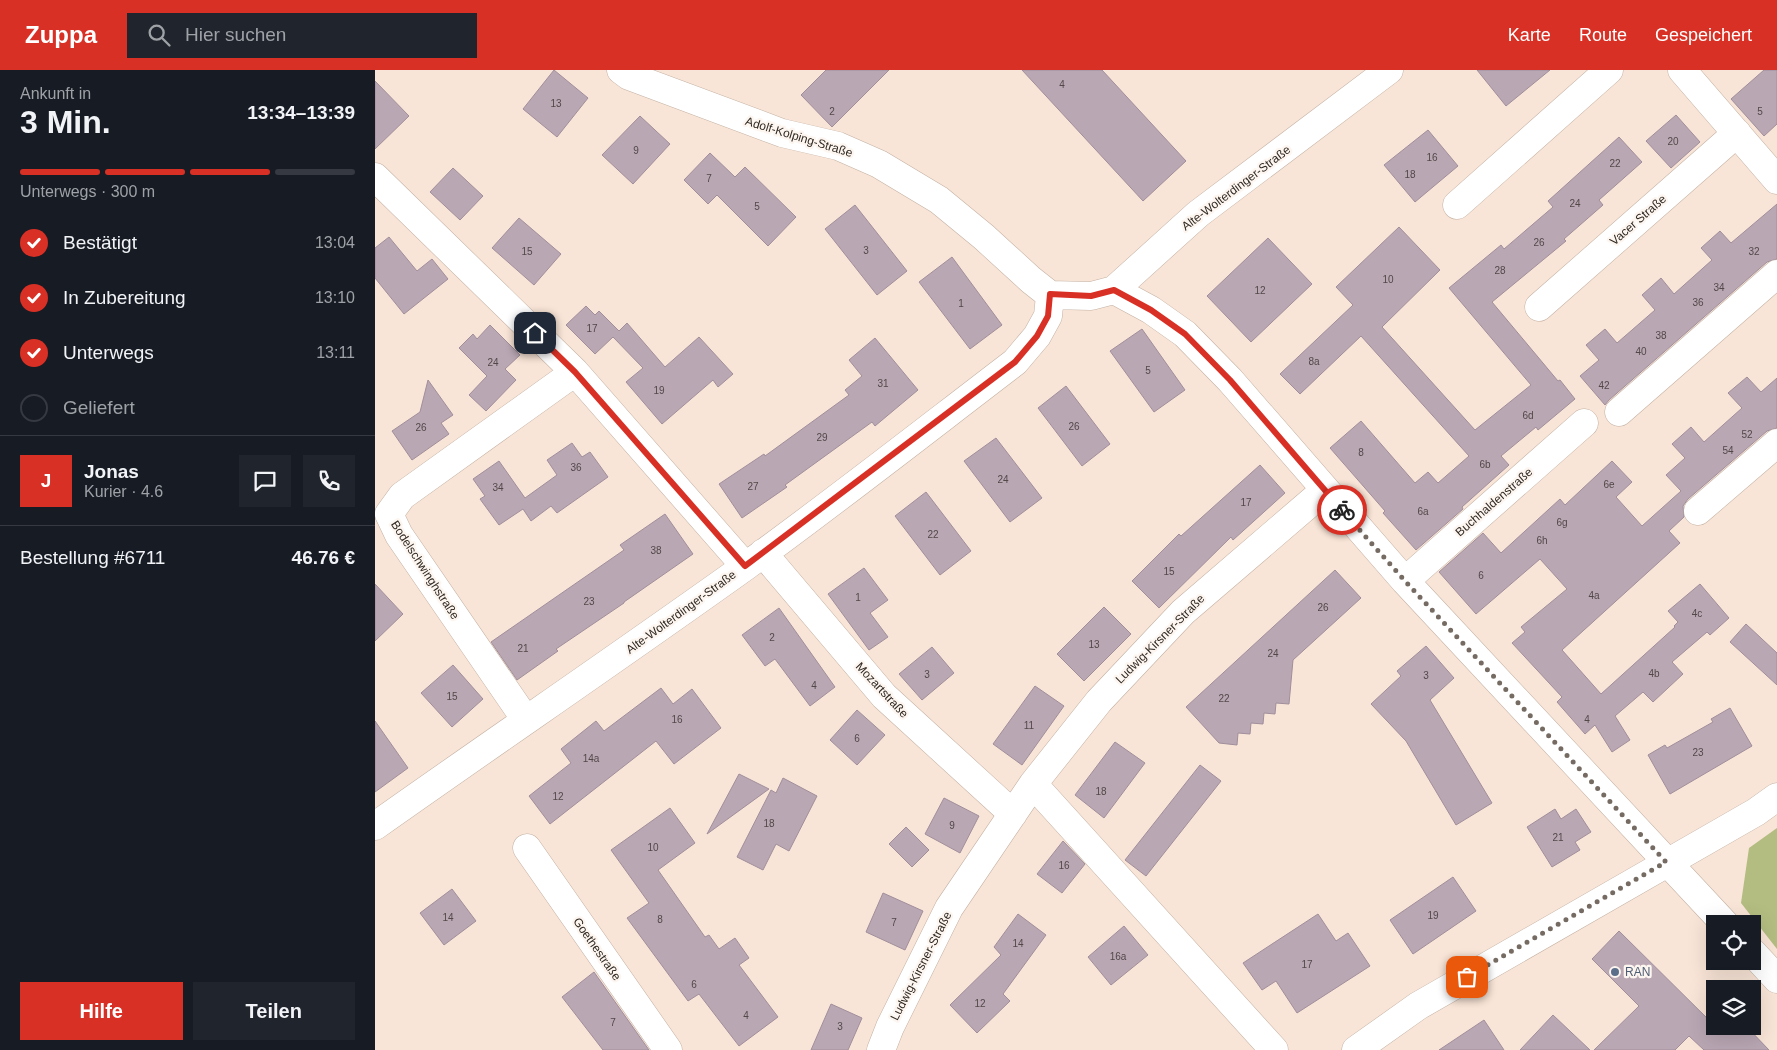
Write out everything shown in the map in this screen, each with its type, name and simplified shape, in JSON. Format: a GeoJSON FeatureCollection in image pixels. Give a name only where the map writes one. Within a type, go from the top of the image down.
{"type":"FeatureCollection","features":[{"type":"Feature","properties":{"kind":"street","name":"Alte-Wolterdinger-Straße"},"geometry":{"type":"LineString","coordinates":[[375,826],[754,560],[1015,362],[1037,336],[1048,316],[1050,294],[1091,296],[1114,290],[1198,214],[1389,70]]}},
{"type":"Feature","properties":{"kind":"street"},"geometry":{"type":"LineString","coordinates":[[1457,205],[1609,70]]}},
{"type":"Feature","properties":{"kind":"street"},"geometry":{"type":"LineString","coordinates":[[1682,70],[1777,180]]}},
{"type":"Feature","properties":{"kind":"street","name":"Adolf-Kolping-Straße"},"geometry":{"type":"LineString","coordinates":[[628,72],[782,133],[838,146],[879,164],[939,200],[984,237],[1031,280],[1050,294]]}},
{"type":"Feature","properties":{"kind":"street","name":"Vacer Straße"},"geometry":{"type":"LineString","coordinates":[[1539,307],[1737,133]]}},
{"type":"Feature","properties":{"kind":"street"},"geometry":{"type":"LineString","coordinates":[[375,177],[575,372],[754,560]]}},
{"type":"Feature","properties":{"kind":"street"},"geometry":{"type":"LineString","coordinates":[[1619,412],[1777,274]]}},
{"type":"Feature","properties":{"kind":"street"},"geometry":{"type":"LineString","coordinates":[[1114,290],[1151,310],[1185,334],[1230,380],[1405,581],[1716,915]]}},
{"type":"Feature","properties":{"kind":"street","name":"Bodelschwinghstraße"},"geometry":{"type":"LineString","coordinates":[[526,720],[399,535],[389,514],[402,496],[575,372]]}},
{"type":"Feature","properties":{"kind":"street","name":"Buchhaldenstraße"},"geometry":{"type":"LineString","coordinates":[[1405,581],[1584,423]]}},
{"type":"Feature","properties":{"kind":"street"},"geometry":{"type":"LineString","coordinates":[[1698,511],[1777,443]]}},
{"type":"Feature","properties":{"kind":"street","name":"Ludwig-Kirsner-Straße"},"geometry":{"type":"LineString","coordinates":[[881,1050],[889,1027],[949,908],[1033,784],[1099,701],[1183,612],[1325,490]]}},
{"type":"Feature","properties":{"kind":"street","name":"Mozartstraße"},"geometry":{"type":"LineString","coordinates":[[754,560],[884,696],[1013,814]]}},
{"type":"Feature","properties":{"kind":"street"},"geometry":{"type":"LineString","coordinates":[[1033,784],[1274,1050]]}},
{"type":"Feature","properties":{"kind":"street"},"geometry":{"type":"LineString","coordinates":[[1356,1050],[1418,1006],[1756,812],[1777,797]]}},
{"type":"Feature","properties":{"kind":"street","name":"Goethestraße"},"geometry":{"type":"LineString","coordinates":[[527,848],[667,1050]]}},
{"type":"Feature","properties":{"kind":"street"},"geometry":{"type":"LineString","coordinates":[[1761,962],[1777,979]]}},
{"type":"Feature","properties":{"kind":"green space"},"geometry":{"type":"Polygon","coordinates":[[[1777,828],[1777,949],[1761,929],[1761,915],[1750,915],[1741,903],[1749,848],[1777,828]]]}},
{"type":"Feature","properties":{"kind":"building"},"geometry":{"type":"Polygon","coordinates":[[[554,70],[588,98],[557,137],[523,109],[554,70]]]}},
{"type":"Feature","properties":{"kind":"building"},"geometry":{"type":"Polygon","coordinates":[[[826,70],[889,70],[832,127],[801,95],[826,70]]]}},
{"type":"Feature","properties":{"kind":"building"},"geometry":{"type":"Polygon","coordinates":[[[1022,70],[1102,70],[1186,161],[1143,201],[1022,70]]]}},
{"type":"Feature","properties":{"kind":"building"},"geometry":{"type":"Polygon","coordinates":[[[1477,70],[1550,70],[1506,106],[1477,70]]]}},
{"type":"Feature","properties":{"kind":"building"},"geometry":{"type":"Polygon","coordinates":[[[1764,70],[1777,70],[1777,124],[1764,136],[1731,99],[1764,70]]]}},
{"type":"Feature","properties":{"kind":"building"},"geometry":{"type":"Polygon","coordinates":[[[375,81],[409,116],[375,149],[375,81]]]}},
{"type":"Feature","properties":{"kind":"building"},"geometry":{"type":"Polygon","coordinates":[[[1676,115],[1700,142],[1671,168],[1646,141],[1676,115]]]}},
{"type":"Feature","properties":{"kind":"building"},"geometry":{"type":"Polygon","coordinates":[[[640,116],[670,144],[633,184],[602,155],[640,116]]]}},
{"type":"Feature","properties":{"kind":"building"},"geometry":{"type":"Polygon","coordinates":[[[1428,130],[1458,166],[1415,202],[1384,165],[1428,130]]]}},
{"type":"Feature","properties":{"kind":"building"},"geometry":{"type":"Polygon","coordinates":[[[1619,137],[1642,162],[1599,200],[1603,205],[1564,239],[1566,241],[1492,302],[1575,399],[1538,430],[1536,427],[1501,456],[1509,465],[1416,550],[1330,448],[1361,421],[1415,483],[1428,472],[1438,483],[1469,456],[1361,336],[1300,394],[1280,374],[1353,305],[1336,287],[1399,227],[1440,270],[1382,327],[1475,430],[1531,385],[1449,288],[1501,245],[1504,249],[1553,207],[1548,201],[1619,137]]]}},
{"type":"Feature","properties":{"kind":"building"},"geometry":{"type":"Polygon","coordinates":[[[710,153],[735,177],[745,167],[796,217],[768,246],[717,195],[708,204],[684,180],[710,153]]]}},
{"type":"Feature","properties":{"kind":"building"},"geometry":{"type":"Polygon","coordinates":[[[453,168],[483,196],[460,220],[430,192],[453,168]]]}},
{"type":"Feature","properties":{"kind":"building"},"geometry":{"type":"Polygon","coordinates":[[[1777,204],[1777,259],[1767,262],[1605,405],[1580,376],[1599,360],[1586,345],[1605,329],[1617,343],[1655,310],[1642,295],[1661,278],[1674,294],[1712,260],[1701,248],[1720,231],[1731,243],[1777,204]]]}},
{"type":"Feature","properties":{"kind":"building"},"geometry":{"type":"Polygon","coordinates":[[[855,205],[907,271],[877,295],[825,229],[855,205]]]}},
{"type":"Feature","properties":{"kind":"building"},"geometry":{"type":"Polygon","coordinates":[[[519,218],[561,254],[534,285],[492,248],[519,218]]]}},
{"type":"Feature","properties":{"kind":"building"},"geometry":{"type":"Polygon","coordinates":[[[389,237],[417,271],[432,259],[448,279],[404,314],[375,278],[375,248],[389,237]]]}},
{"type":"Feature","properties":{"kind":"building"},"geometry":{"type":"Polygon","coordinates":[[[1268,238],[1312,284],[1251,342],[1207,296],[1268,238]]]}},
{"type":"Feature","properties":{"kind":"building"},"geometry":{"type":"Polygon","coordinates":[[[952,257],[1002,325],[970,349],[919,282],[952,257]]]}},
{"type":"Feature","properties":{"kind":"building"},"geometry":{"type":"Polygon","coordinates":[[[586,306],[595,315],[599,311],[619,331],[627,323],[665,367],[699,337],[733,374],[718,387],[713,380],[662,424],[626,382],[643,368],[613,337],[595,354],[566,325],[586,306]]]}},
{"type":"Feature","properties":{"kind":"building"},"geometry":{"type":"Polygon","coordinates":[[[490,325],[520,355],[505,369],[516,380],[486,411],[469,395],[487,376],[459,348],[473,334],[477,339],[490,325]]]}},
{"type":"Feature","properties":{"kind":"building"},"geometry":{"type":"Polygon","coordinates":[[[1142,329],[1185,390],[1154,412],[1110,351],[1142,329]]]}},
{"type":"Feature","properties":{"kind":"building"},"geometry":{"type":"Polygon","coordinates":[[[875,338],[918,390],[875,426],[872,422],[785,485],[787,487],[742,518],[719,484],[764,454],[765,456],[849,395],[845,390],[862,376],[849,360],[875,338]]]}},
{"type":"Feature","properties":{"kind":"building"},"geometry":{"type":"Polygon","coordinates":[[[1747,377],[1761,392],[1777,378],[1777,428],[1767,431],[1688,499],[1683,506],[1684,517],[1669,531],[1680,543],[1562,650],[1601,694],[1675,627],[1678,622],[1668,611],[1700,584],[1729,618],[1710,635],[1707,632],[1672,662],[1683,674],[1653,702],[1643,692],[1615,716],[1630,740],[1612,752],[1595,725],[1585,734],[1557,702],[1562,697],[1512,643],[1525,632],[1521,627],[1567,589],[1540,559],[1476,614],[1439,572],[1483,533],[1501,553],[1560,499],[1565,505],[1612,461],[1632,482],[1616,497],[1642,526],[1681,491],[1666,475],[1685,458],[1672,444],[1691,427],[1704,442],[1742,408],[1728,393],[1747,377]]]}},
{"type":"Feature","properties":{"kind":"building"},"geometry":{"type":"Polygon","coordinates":[[[428,380],[453,415],[441,423],[449,434],[412,460],[392,431],[420,412],[428,380]]]}},
{"type":"Feature","properties":{"kind":"building"},"geometry":{"type":"Polygon","coordinates":[[[1066,386],[1110,444],[1082,466],[1038,408],[1066,386]]]}},
{"type":"Feature","properties":{"kind":"building"},"geometry":{"type":"Polygon","coordinates":[[[996,438],[1042,498],[1010,522],[964,461],[996,438]]]}},
{"type":"Feature","properties":{"kind":"building"},"geometry":{"type":"Polygon","coordinates":[[[572,443],[582,457],[590,452],[608,477],[557,513],[551,506],[531,521],[523,509],[499,525],[480,499],[485,496],[473,479],[499,461],[525,498],[557,475],[547,460],[572,443]]]}},
{"type":"Feature","properties":{"kind":"building"},"geometry":{"type":"Polygon","coordinates":[[[1260,465],[1285,493],[1233,540],[1231,537],[1159,608],[1132,581],[1179,534],[1181,536],[1260,465]]]}},
{"type":"Feature","properties":{"kind":"building"},"geometry":{"type":"Polygon","coordinates":[[[926,492],[971,551],[940,575],[895,516],[926,492]]]}},
{"type":"Feature","properties":{"kind":"building"},"geometry":{"type":"Polygon","coordinates":[[[665,514],[693,554],[556,649],[558,651],[517,680],[491,642],[624,550],[620,545],[665,514]]]}},
{"type":"Feature","properties":{"kind":"building"},"geometry":{"type":"Polygon","coordinates":[[[864,568],[888,600],[870,613],[888,637],[869,650],[828,594],[864,568]]]}},
{"type":"Feature","properties":{"kind":"building"},"geometry":{"type":"Polygon","coordinates":[[[1335,570],[1361,598],[1293,660],[1289,704],[1276,703],[1275,714],[1264,713],[1263,724],[1251,723],[1250,734],[1238,733],[1237,745],[1219,743],[1186,707],[1335,570]]]}},
{"type":"Feature","properties":{"kind":"building"},"geometry":{"type":"Polygon","coordinates":[[[375,584],[403,614],[375,641],[375,584]]]}},
{"type":"Feature","properties":{"kind":"building"},"geometry":{"type":"Polygon","coordinates":[[[1104,607],[1131,634],[1084,681],[1057,654],[1104,607]]]}},
{"type":"Feature","properties":{"kind":"building"},"geometry":{"type":"Polygon","coordinates":[[[779,608],[835,687],[810,706],[775,659],[765,666],[742,635],[779,608]]]}},
{"type":"Feature","properties":{"kind":"building"},"geometry":{"type":"Polygon","coordinates":[[[1746,624],[1777,653],[1777,685],[1730,642],[1746,624]]]}},
{"type":"Feature","properties":{"kind":"building"},"geometry":{"type":"Polygon","coordinates":[[[1426,646],[1454,678],[1430,700],[1492,803],[1456,825],[1406,741],[1371,704],[1401,676],[1397,671],[1426,646]]]}},
{"type":"Feature","properties":{"kind":"building"},"geometry":{"type":"Polygon","coordinates":[[[932,647],[954,673],[922,700],[899,674],[932,647]]]}},
{"type":"Feature","properties":{"kind":"building"},"geometry":{"type":"Polygon","coordinates":[[[453,665],[483,699],[452,727],[421,693],[453,665]]]}},
{"type":"Feature","properties":{"kind":"building"},"geometry":{"type":"Polygon","coordinates":[[[1035,686],[1064,706],[1022,765],[993,744],[1035,686]]]}},
{"type":"Feature","properties":{"kind":"building"},"geometry":{"type":"Polygon","coordinates":[[[661,688],[673,704],[692,689],[721,728],[674,764],[656,741],[550,824],[529,796],[571,763],[561,749],[596,721],[604,731],[661,688]]]}},
{"type":"Feature","properties":{"kind":"building"},"geometry":{"type":"Polygon","coordinates":[[[1730,708],[1752,746],[1670,794],[1648,755],[1665,745],[1667,748],[1713,722],[1711,719],[1730,708]]]}},
{"type":"Feature","properties":{"kind":"building"},"geometry":{"type":"Polygon","coordinates":[[[857,710],[885,735],[857,765],[830,740],[857,710]]]}},
{"type":"Feature","properties":{"kind":"building"},"geometry":{"type":"Polygon","coordinates":[[[375,721],[408,768],[375,792],[375,721]]]}},
{"type":"Feature","properties":{"kind":"building"},"geometry":{"type":"Polygon","coordinates":[[[1115,742],[1145,763],[1104,818],[1075,795],[1115,742]]]}},
{"type":"Feature","properties":{"kind":"building"},"geometry":{"type":"Polygon","coordinates":[[[1200,765],[1221,781],[1146,876],[1125,860],[1200,765]]]}},
{"type":"Feature","properties":{"kind":"building"},"geometry":{"type":"Polygon","coordinates":[[[739,774],[769,789],[707,834],[739,774]]]}},
{"type":"Feature","properties":{"kind":"building"},"geometry":{"type":"Polygon","coordinates":[[[783,778],[817,796],[789,851],[776,844],[763,870],[737,857],[771,790],[776,793],[783,778]]]}},
{"type":"Feature","properties":{"kind":"building"},"geometry":{"type":"Polygon","coordinates":[[[944,798],[979,816],[960,853],[925,834],[944,798]]]}},
{"type":"Feature","properties":{"kind":"building"},"geometry":{"type":"Polygon","coordinates":[[[670,808],[695,843],[658,870],[705,937],[709,935],[719,949],[735,938],[749,958],[739,965],[778,1017],[739,1046],[699,994],[688,1001],[627,918],[649,903],[611,850],[670,808]]]}},
{"type":"Feature","properties":{"kind":"building"},"geometry":{"type":"Polygon","coordinates":[[[1555,809],[1561,819],[1576,809],[1591,832],[1575,842],[1580,850],[1552,867],[1527,827],[1555,809]]]}},
{"type":"Feature","properties":{"kind":"building"},"geometry":{"type":"Polygon","coordinates":[[[906,827],[929,850],[912,867],[889,844],[906,827]]]}},
{"type":"Feature","properties":{"kind":"building"},"geometry":{"type":"Polygon","coordinates":[[[1063,841],[1085,864],[1062,893],[1037,874],[1063,841]]]}},
{"type":"Feature","properties":{"kind":"building"},"geometry":{"type":"Polygon","coordinates":[[[1453,877],[1476,911],[1413,954],[1390,920],[1453,877]]]}},
{"type":"Feature","properties":{"kind":"building"},"geometry":{"type":"Polygon","coordinates":[[[452,889],[476,921],[444,945],[420,913],[452,889]]]}},
{"type":"Feature","properties":{"kind":"building"},"geometry":{"type":"Polygon","coordinates":[[[883,893],[923,911],[905,950],[866,932],[883,893]]]}},
{"type":"Feature","properties":{"kind":"building"},"geometry":{"type":"Polygon","coordinates":[[[1018,914],[1046,935],[1003,994],[1010,1001],[977,1033],[950,1005],[1001,955],[994,947],[1018,914]]]}},
{"type":"Feature","properties":{"kind":"building"},"geometry":{"type":"Polygon","coordinates":[[[1318,914],[1336,941],[1348,933],[1370,966],[1297,1013],[1276,981],[1262,990],[1243,963],[1318,914]]]}},
{"type":"Feature","properties":{"kind":"building"},"geometry":{"type":"Polygon","coordinates":[[[1124,926],[1148,955],[1111,985],[1088,957],[1124,926]]]}},
{"type":"Feature","properties":{"kind":"building"},"geometry":{"type":"Polygon","coordinates":[[[1619,931],[1706,1017],[1706,1035],[1755,1035],[1769,1050],[1704,1050],[1689,1036],[1675,1050],[1594,1050],[1639,1006],[1592,959],[1619,931]]]}},
{"type":"Feature","properties":{"kind":"building"},"geometry":{"type":"Polygon","coordinates":[[[594,972],[649,1050],[603,1050],[562,997],[594,972]]]}},
{"type":"Feature","properties":{"kind":"building"},"geometry":{"type":"Polygon","coordinates":[[[831,1004],[862,1018],[848,1050],[811,1050],[831,1004]]]}},
{"type":"Feature","properties":{"kind":"building"},"geometry":{"type":"Polygon","coordinates":[[[1553,1015],[1590,1050],[1520,1050],[1553,1015]]]}},
{"type":"Feature","properties":{"kind":"building"},"geometry":{"type":"Polygon","coordinates":[[[1484,1020],[1504,1050],[1439,1050],[1484,1020]]]}},
{"type":"Feature","properties":{"kind":"way so far"},"geometry":{"type":"LineString","coordinates":[[1342,510],[1405,581],[1666,862],[1467,977]]}},
{"type":"Feature","properties":{"kind":"place","name":"RAN"},"geometry":{"type":"Point","coordinates":[1615,972]}},
{"type":"Feature","properties":{"kind":"route"},"geometry":{"type":"LineString","coordinates":[[535,333],[575,372],[745,566],[1015,362],[1037,336],[1048,316],[1050,294],[1091,296],[1114,290],[1151,310],[1185,334],[1230,380],[1342,510]]}}]}
